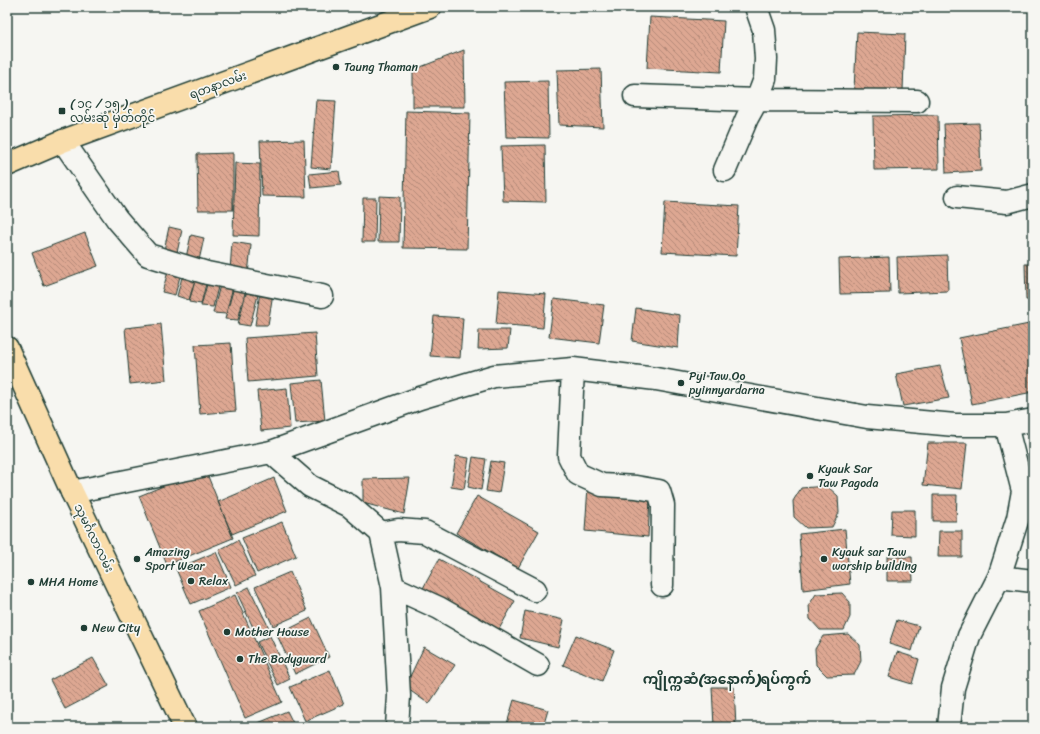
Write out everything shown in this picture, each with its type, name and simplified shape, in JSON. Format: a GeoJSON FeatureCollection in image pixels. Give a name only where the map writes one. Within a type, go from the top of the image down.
{"type":"FeatureCollection","features":[{"type":"Feature","properties":{"kind":"main road","name":"ရတနာလမ်း"},"geometry":{"type":"LineString","coordinates":[[7,165],[63,141],[430,7]]}},
{"type":"Feature","properties":{"kind":"main road","name":"သုမင်္ဂလာလမ်း"},"geometry":{"type":"LineString","coordinates":[[7,348],[72,492],[185,727]]}},
{"type":"Feature","properties":{"kind":"street"},"geometry":{"type":"LineString","coordinates":[[725,170],[744,123],[757,100],[765,79],[766,59],[764,30],[756,7]]}},
{"type":"Feature","properties":{"kind":"street"},"geometry":{"type":"LineString","coordinates":[[635,96],[757,100],[917,101]]}},
{"type":"Feature","properties":{"kind":"street"},"geometry":{"type":"LineString","coordinates":[[63,141],[117,219],[148,255],[207,274],[322,296]]}},
{"type":"Feature","properties":{"kind":"street"},"geometry":{"type":"LineString","coordinates":[[957,198],[1007,202],[1033,195]]}},
{"type":"Feature","properties":{"kind":"street"},"geometry":{"type":"LineString","coordinates":[[72,492],[272,452],[420,398],[494,376],[573,369],[656,379],[867,417],[955,425],[1006,425],[1033,420]]}},
{"type":"Feature","properties":{"kind":"street"},"geometry":{"type":"LineString","coordinates":[[573,369],[569,456],[578,474],[602,485],[636,487],[659,491],[663,505],[662,585]]}},
{"type":"Feature","properties":{"kind":"street"},"geometry":{"type":"LineString","coordinates":[[948,727],[953,688],[969,636],[999,577],[1018,518],[1023,491],[1006,425]]}},
{"type":"Feature","properties":{"kind":"street"},"geometry":{"type":"LineString","coordinates":[[272,452],[310,486],[350,506],[381,534],[393,587],[399,696],[397,727]]}},
{"type":"Feature","properties":{"kind":"street"},"geometry":{"type":"LineString","coordinates":[[381,534],[398,530],[425,532],[535,590]]}},
{"type":"Feature","properties":{"kind":"street"},"geometry":{"type":"LineString","coordinates":[[999,577],[1033,581]]}},
{"type":"Feature","properties":{"kind":"street"},"geometry":{"type":"LineString","coordinates":[[393,587],[439,608],[538,665]]}},
{"type":"Feature","properties":{"kind":"building"},"geometry":{"type":"Polygon","coordinates":[[[650,17],[724,21],[721,72],[647,68],[650,17]]]}},
{"type":"Feature","properties":{"kind":"building"},"geometry":{"type":"Polygon","coordinates":[[[857,32],[905,34],[903,91],[854,89],[857,32]]]}},
{"type":"Feature","properties":{"kind":"building"},"geometry":{"type":"Polygon","coordinates":[[[464,50],[465,107],[413,107],[413,70],[464,50]]]}},
{"type":"Feature","properties":{"kind":"building"},"geometry":{"type":"Polygon","coordinates":[[[601,69],[603,127],[559,125],[557,70],[601,69]]]}},
{"type":"Feature","properties":{"kind":"building"},"geometry":{"type":"Polygon","coordinates":[[[548,81],[549,138],[506,137],[504,82],[548,81]]]}},
{"type":"Feature","properties":{"kind":"building"},"geometry":{"type":"Polygon","coordinates":[[[316,100],[336,101],[331,169],[311,167],[316,100]]]}},
{"type":"Feature","properties":{"kind":"building"},"geometry":{"type":"Polygon","coordinates":[[[406,111],[470,113],[467,249],[403,248],[406,111]]]}},
{"type":"Feature","properties":{"kind":"building"},"geometry":{"type":"Polygon","coordinates":[[[938,115],[939,169],[874,170],[873,116],[938,115]]]}},
{"type":"Feature","properties":{"kind":"building"},"geometry":{"type":"Polygon","coordinates":[[[979,123],[981,171],[946,173],[944,124],[979,123]]]}},
{"type":"Feature","properties":{"kind":"building"},"geometry":{"type":"Polygon","coordinates":[[[304,140],[306,197],[262,196],[260,141],[304,140]]]}},
{"type":"Feature","properties":{"kind":"building"},"geometry":{"type":"Polygon","coordinates":[[[545,145],[546,202],[503,201],[501,146],[545,145]]]}},
{"type":"Feature","properties":{"kind":"building"},"geometry":{"type":"Polygon","coordinates":[[[233,153],[233,210],[198,210],[197,154],[233,153]]]}},
{"type":"Feature","properties":{"kind":"building"},"geometry":{"type":"Polygon","coordinates":[[[235,163],[260,164],[259,236],[233,235],[235,163]]]}},
{"type":"Feature","properties":{"kind":"building"},"geometry":{"type":"Polygon","coordinates":[[[339,171],[341,185],[311,188],[309,174],[339,171]]]}},
{"type":"Feature","properties":{"kind":"building"},"geometry":{"type":"Polygon","coordinates":[[[379,196],[400,197],[399,242],[378,242],[379,196]]]}},
{"type":"Feature","properties":{"kind":"building"},"geometry":{"type":"Polygon","coordinates":[[[363,198],[376,198],[375,242],[362,242],[363,198]]]}},
{"type":"Feature","properties":{"kind":"building"},"geometry":{"type":"Polygon","coordinates":[[[665,202],[739,206],[736,256],[662,252],[665,202]]]}},
{"type":"Feature","properties":{"kind":"building"},"geometry":{"type":"Polygon","coordinates":[[[169,227],[182,230],[176,257],[163,255],[169,227]]]}},
{"type":"Feature","properties":{"kind":"building"},"geometry":{"type":"Polygon","coordinates":[[[85,233],[98,266],[44,286],[32,253],[85,233]]]}},
{"type":"Feature","properties":{"kind":"building"},"geometry":{"type":"Polygon","coordinates":[[[191,235],[204,238],[198,265],[185,262],[191,235]]]}},
{"type":"Feature","properties":{"kind":"building"},"geometry":{"type":"Polygon","coordinates":[[[232,242],[251,245],[248,275],[230,271],[232,242]]]}},
{"type":"Feature","properties":{"kind":"building"},"geometry":{"type":"Polygon","coordinates":[[[947,255],[948,291],[898,293],[897,257],[947,255]]]}},
{"type":"Feature","properties":{"kind":"building"},"geometry":{"type":"Polygon","coordinates":[[[889,257],[890,293],[840,294],[839,259],[889,257]]]}},
{"type":"Feature","properties":{"kind":"building"},"geometry":{"type":"Polygon","coordinates":[[[1025,264],[1033,264],[1033,300],[1026,300],[1025,264]]]}},
{"type":"Feature","properties":{"kind":"building"},"geometry":{"type":"Polygon","coordinates":[[[170,265],[182,269],[175,295],[162,292],[170,265]]]}},
{"type":"Feature","properties":{"kind":"building"},"geometry":{"type":"Polygon","coordinates":[[[184,270],[197,273],[189,300],[177,296],[184,270]]]}},
{"type":"Feature","properties":{"kind":"building"},"geometry":{"type":"Polygon","coordinates":[[[197,274],[208,276],[201,304],[189,302],[197,274]]]}},
{"type":"Feature","properties":{"kind":"building"},"geometry":{"type":"Polygon","coordinates":[[[209,277],[220,279],[213,307],[201,306],[209,277]]]}},
{"type":"Feature","properties":{"kind":"building"},"geometry":{"type":"Polygon","coordinates":[[[221,281],[234,283],[226,314],[213,313],[221,281]]]}},
{"type":"Feature","properties":{"kind":"building"},"geometry":{"type":"Polygon","coordinates":[[[234,287],[246,289],[238,320],[225,319],[234,287]]]}},
{"type":"Feature","properties":{"kind":"building"},"geometry":{"type":"Polygon","coordinates":[[[499,290],[546,294],[543,328],[496,324],[499,290]]]}},
{"type":"Feature","properties":{"kind":"building"},"geometry":{"type":"Polygon","coordinates":[[[260,292],[273,293],[268,325],[255,325],[260,292]]]}},
{"type":"Feature","properties":{"kind":"building"},"geometry":{"type":"Polygon","coordinates":[[[246,293],[258,295],[250,326],[238,324],[246,293]]]}},
{"type":"Feature","properties":{"kind":"building"},"geometry":{"type":"Polygon","coordinates":[[[554,299],[604,305],[599,343],[549,337],[554,299]]]}},
{"type":"Feature","properties":{"kind":"building"},"geometry":{"type":"Polygon","coordinates":[[[636,308],[680,315],[678,348],[632,341],[636,308]]]}},
{"type":"Feature","properties":{"kind":"building"},"geometry":{"type":"Polygon","coordinates":[[[434,316],[463,318],[460,358],[430,356],[434,316]]]}},
{"type":"Feature","properties":{"kind":"building"},"geometry":{"type":"Polygon","coordinates":[[[161,324],[166,380],[130,384],[125,328],[161,324]]]}},
{"type":"Feature","properties":{"kind":"building"},"geometry":{"type":"Polygon","coordinates":[[[1029,324],[1033,346],[1033,392],[972,404],[959,338],[1029,324]]]}},
{"type":"Feature","properties":{"kind":"building"},"geometry":{"type":"Polygon","coordinates":[[[479,330],[510,330],[508,348],[478,349],[479,330]]]}},
{"type":"Feature","properties":{"kind":"building"},"geometry":{"type":"Polygon","coordinates":[[[315,333],[318,376],[248,382],[245,338],[315,333]]]}},
{"type":"Feature","properties":{"kind":"building"},"geometry":{"type":"Polygon","coordinates":[[[231,343],[236,411],[200,414],[195,345],[231,343]]]}},
{"type":"Feature","properties":{"kind":"building"},"geometry":{"type":"Polygon","coordinates":[[[940,366],[949,398],[903,406],[896,374],[940,366]]]}},
{"type":"Feature","properties":{"kind":"building"},"geometry":{"type":"Polygon","coordinates":[[[321,380],[325,421],[295,423],[291,383],[321,380]]]}},
{"type":"Feature","properties":{"kind":"building"},"geometry":{"type":"Polygon","coordinates":[[[287,388],[290,428],[261,431],[257,391],[287,388]]]}},
{"type":"Feature","properties":{"kind":"building"},"geometry":{"type":"Polygon","coordinates":[[[928,443],[967,443],[962,489],[923,485],[928,443]]]}},
{"type":"Feature","properties":{"kind":"building"},"geometry":{"type":"Polygon","coordinates":[[[456,456],[469,458],[464,489],[451,487],[456,456]]]}},
{"type":"Feature","properties":{"kind":"building"},"geometry":{"type":"Polygon","coordinates":[[[473,457],[486,459],[481,490],[468,487],[473,457]]]}},
{"type":"Feature","properties":{"kind":"building"},"geometry":{"type":"Polygon","coordinates":[[[491,461],[504,463],[499,493],[486,491],[491,461]]]}},
{"type":"Feature","properties":{"kind":"building"},"geometry":{"type":"Polygon","coordinates":[[[205,469],[233,538],[167,565],[139,496],[205,469]]]}},
{"type":"Feature","properties":{"kind":"building"},"geometry":{"type":"Polygon","coordinates":[[[274,478],[287,511],[232,534],[218,502],[274,478]]]}},
{"type":"Feature","properties":{"kind":"building"},"geometry":{"type":"Polygon","coordinates":[[[410,478],[404,514],[363,503],[363,479],[410,478]]]}},
{"type":"Feature","properties":{"kind":"building"},"geometry":{"type":"Polygon","coordinates":[[[588,486],[650,498],[648,537],[585,531],[588,486]]]}},
{"type":"Feature","properties":{"kind":"building"},"geometry":{"type":"Polygon","coordinates":[[[827,486],[838,496],[839,513],[832,527],[806,528],[794,517],[793,501],[801,488],[827,486]]]}},
{"type":"Feature","properties":{"kind":"building"},"geometry":{"type":"Polygon","coordinates":[[[933,495],[957,495],[956,521],[933,521],[933,495]]]}},
{"type":"Feature","properties":{"kind":"building"},"geometry":{"type":"Polygon","coordinates":[[[477,496],[539,531],[518,568],[456,533],[477,496]]]}},
{"type":"Feature","properties":{"kind":"building"},"geometry":{"type":"Polygon","coordinates":[[[892,510],[915,510],[915,536],[891,535],[892,510]]]}},
{"type":"Feature","properties":{"kind":"building"},"geometry":{"type":"Polygon","coordinates":[[[282,522],[296,556],[257,573],[242,538],[282,522]]]}},
{"type":"Feature","properties":{"kind":"building","name":"Kyauk sar Taw worship building"},"geometry":{"type":"Polygon","coordinates":[[[845,529],[850,584],[803,590],[799,534],[845,529]]]}},
{"type":"Feature","properties":{"kind":"building"},"geometry":{"type":"Polygon","coordinates":[[[939,531],[962,531],[962,557],[938,557],[939,531]]]}},
{"type":"Feature","properties":{"kind":"building"},"geometry":{"type":"Polygon","coordinates":[[[238,540],[255,576],[236,585],[219,550],[238,540]]]}},
{"type":"Feature","properties":{"kind":"building"},"geometry":{"type":"Polygon","coordinates":[[[216,552],[231,587],[191,604],[176,569],[216,552]]]}},
{"type":"Feature","properties":{"kind":"building"},"geometry":{"type":"Polygon","coordinates":[[[887,557],[912,557],[913,581],[887,581],[887,557]]]}},
{"type":"Feature","properties":{"kind":"building"},"geometry":{"type":"Polygon","coordinates":[[[439,559],[515,601],[498,631],[422,590],[439,559]]]}},
{"type":"Feature","properties":{"kind":"building"},"geometry":{"type":"Polygon","coordinates":[[[290,572],[307,611],[273,626],[255,587],[290,572]]]}},
{"type":"Feature","properties":{"kind":"building"},"geometry":{"type":"Polygon","coordinates":[[[249,587],[270,630],[257,636],[237,593],[249,587]]]}},
{"type":"Feature","properties":{"kind":"building"},"geometry":{"type":"Polygon","coordinates":[[[842,593],[850,602],[850,617],[844,630],[820,630],[810,619],[809,605],[816,594],[842,593]]]}},
{"type":"Feature","properties":{"kind":"building"},"geometry":{"type":"Polygon","coordinates":[[[235,595],[282,702],[245,718],[199,611],[235,595]]]}},
{"type":"Feature","properties":{"kind":"building"},"geometry":{"type":"Polygon","coordinates":[[[525,611],[564,620],[558,647],[520,638],[525,611]]]}},
{"type":"Feature","properties":{"kind":"building"},"geometry":{"type":"Polygon","coordinates":[[[311,618],[329,657],[295,674],[277,635],[311,618]]]}},
{"type":"Feature","properties":{"kind":"building"},"geometry":{"type":"Polygon","coordinates":[[[897,620],[919,626],[912,651],[889,644],[897,620]]]}},
{"type":"Feature","properties":{"kind":"building"},"geometry":{"type":"Polygon","coordinates":[[[848,634],[860,645],[861,661],[854,675],[827,676],[816,665],[815,649],[823,636],[848,634]]]}},
{"type":"Feature","properties":{"kind":"building"},"geometry":{"type":"Polygon","coordinates":[[[576,635],[614,650],[602,681],[563,665],[576,635]]]}},
{"type":"Feature","properties":{"kind":"building"},"geometry":{"type":"Polygon","coordinates":[[[270,636],[290,679],[278,685],[257,642],[270,636]]]}},
{"type":"Feature","properties":{"kind":"building"},"geometry":{"type":"Polygon","coordinates":[[[424,647],[455,665],[429,704],[405,687],[424,647]]]}},
{"type":"Feature","properties":{"kind":"building"},"geometry":{"type":"Polygon","coordinates":[[[897,652],[919,659],[912,684],[889,677],[897,652]]]}},
{"type":"Feature","properties":{"kind":"building"},"geometry":{"type":"Polygon","coordinates":[[[93,658],[109,686],[65,709],[50,680],[93,658]]]}},
{"type":"Feature","properties":{"kind":"building"},"geometry":{"type":"Polygon","coordinates":[[[330,670],[344,704],[305,721],[290,687],[330,670]]]}},
{"type":"Feature","properties":{"kind":"building"},"geometry":{"type":"Polygon","coordinates":[[[712,687],[734,687],[736,727],[714,727],[712,687]]]}},
{"type":"Feature","properties":{"kind":"building"},"geometry":{"type":"Polygon","coordinates":[[[514,700],[548,710],[543,727],[506,727],[514,700]]]}},
{"type":"Feature","properties":{"kind":"building"},"geometry":{"type":"Polygon","coordinates":[[[287,711],[295,727],[251,727],[251,726],[287,711]]]}},
{"type":"Feature","properties":{"kind":"place","name":"Taung Thaman"},"geometry":{"type":"Point","coordinates":[336,67]}},
{"type":"Feature","properties":{"kind":"place","name":"( ၁၄ / ၁၅ ) လမ်းဆုံ မှတ်တိုင်"},"geometry":{"type":"Point","coordinates":[62,111]}},
{"type":"Feature","properties":{"kind":"place","name":"Pyi Taw Oo pyinnyardarna"},"geometry":{"type":"Point","coordinates":[681,383]}},
{"type":"Feature","properties":{"kind":"place","name":"Kyauk Sar Taw Pagoda"},"geometry":{"type":"Point","coordinates":[810,476]}},
{"type":"Feature","properties":{"kind":"place","name":"Amazing Sport Wear"},"geometry":{"type":"Point","coordinates":[137,559]}},
{"type":"Feature","properties":{"kind":"place","name":"Kyauk sar Taw worship building"},"geometry":{"type":"Point","coordinates":[824,559]}},
{"type":"Feature","properties":{"kind":"place","name":"Relax"},"geometry":{"type":"Point","coordinates":[191,581]}},
{"type":"Feature","properties":{"kind":"place","name":"MHA Home"},"geometry":{"type":"Point","coordinates":[31,582]}},
{"type":"Feature","properties":{"kind":"place","name":"New City"},"geometry":{"type":"Point","coordinates":[84,628]}},
{"type":"Feature","properties":{"kind":"place","name":"Mother House"},"geometry":{"type":"Point","coordinates":[227,632]}},
{"type":"Feature","properties":{"kind":"place","name":"The Bodyguard"},"geometry":{"type":"Point","coordinates":[240,659]}},
{"type":"Feature","properties":{"kind":"district","name":"ကျိုက္ကဆံ(အနောက်)ရပ်ကွက်"},"geometry":{"type":"Point","coordinates":[727,679]}}]}
